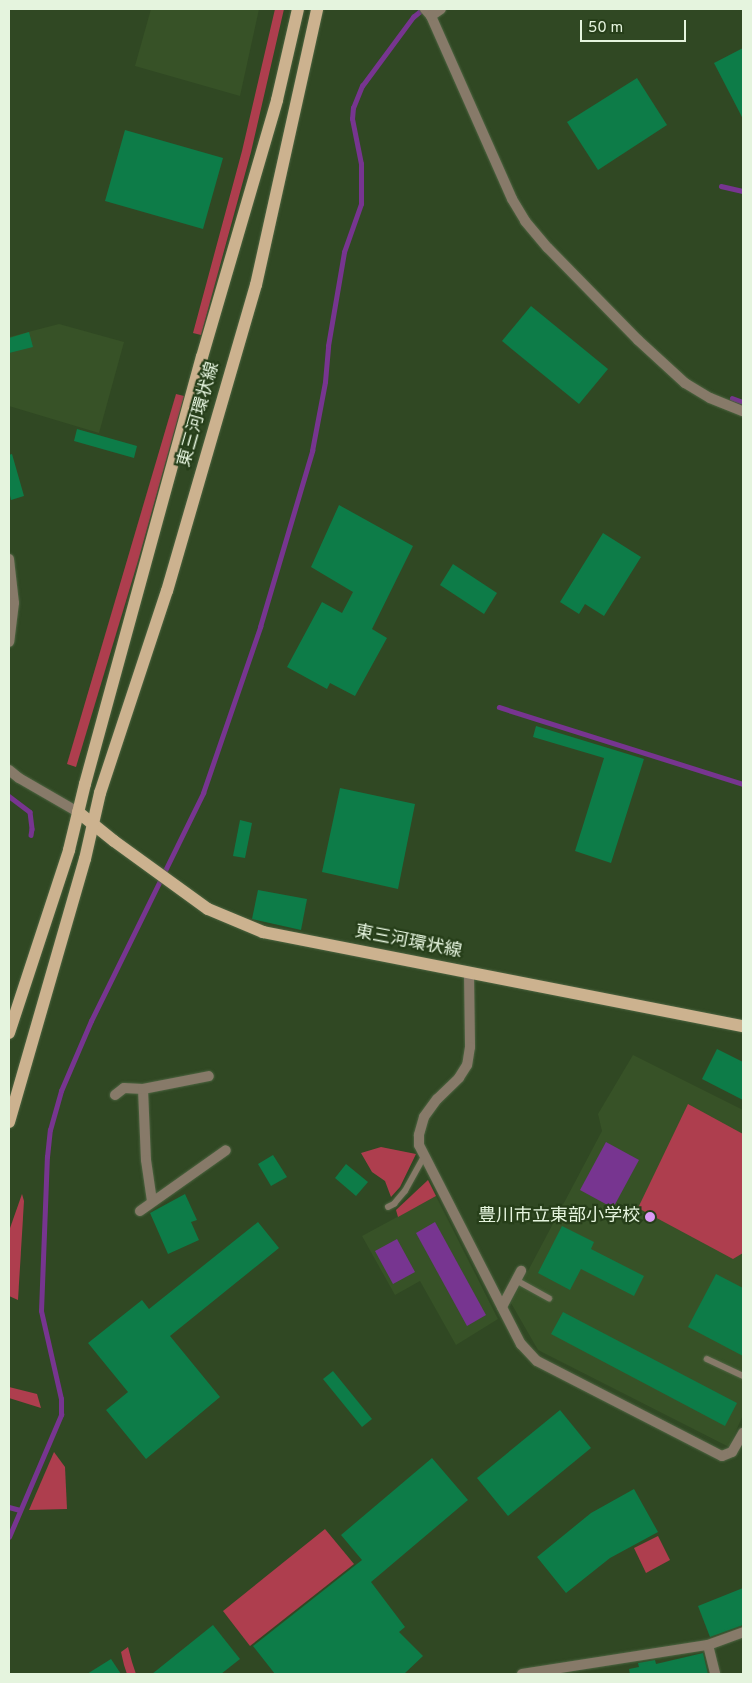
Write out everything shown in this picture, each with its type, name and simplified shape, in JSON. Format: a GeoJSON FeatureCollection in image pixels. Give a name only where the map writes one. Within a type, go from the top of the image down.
{"type":"FeatureCollection","features":[{"type":"Feature","properties":{"kind":"main road","name":"東三河環状線"},"geometry":{"type":"LineString","coordinates":[[9,1033],[69,850],[202,357],[277,100],[298,9]]}},
{"type":"Feature","properties":{"kind":"main road","name":"東三河環状線"},"geometry":{"type":"LineString","coordinates":[[9,1122],[93,825],[100,793],[167,591],[256,285],[317,9]]}},
{"type":"Feature","properties":{"kind":"main road","name":"東三河環状線"},"geometry":{"type":"LineString","coordinates":[[78,812],[208,909],[263,932],[743,1026]]}},
{"type":"Feature","properties":{"kind":"street"},"geometry":{"type":"LineString","coordinates":[[441,9],[428,12],[512,198],[526,221],[548,248],[638,340],[685,383],[710,398],[743,411]]}},
{"type":"Feature","properties":{"kind":"street"},"geometry":{"type":"LineString","coordinates":[[9,559],[14,603],[9,642]]}},
{"type":"Feature","properties":{"kind":"street"},"geometry":{"type":"LineString","coordinates":[[9,770],[19,778],[78,812]]}},
{"type":"Feature","properties":{"kind":"street"},"geometry":{"type":"LineString","coordinates":[[469,973],[470,1047],[467,1065],[459,1078],[437,1099],[424,1117],[419,1135],[419,1145],[521,1344],[537,1361],[722,1456],[732,1452],[743,1433]]}},
{"type":"Feature","properties":{"kind":"street"},"geometry":{"type":"LineString","coordinates":[[115,1095],[124,1088],[143,1089],[209,1076]]}},
{"type":"Feature","properties":{"kind":"street"},"geometry":{"type":"LineString","coordinates":[[143,1089],[146,1160],[152,1201]]}},
{"type":"Feature","properties":{"kind":"street"},"geometry":{"type":"LineString","coordinates":[[140,1211],[226,1150]]}},
{"type":"Feature","properties":{"kind":"street"},"geometry":{"type":"LineString","coordinates":[[502,1307],[518,1276]]}},
{"type":"Feature","properties":{"kind":"street"},"geometry":{"type":"LineString","coordinates":[[522,1674],[708,1645],[743,1632]]}},
{"type":"Feature","properties":{"kind":"street"},"geometry":{"type":"LineString","coordinates":[[708,1645],[715,1674]]}},
{"type":"Feature","properties":{"kind":"lane"},"geometry":{"type":"LineString","coordinates":[[388,1207],[394,1204],[405,1190],[424,1158]]}},
{"type":"Feature","properties":{"kind":"lane"},"geometry":{"type":"LineString","coordinates":[[518,1276],[549,1298]]}},
{"type":"Feature","properties":{"kind":"lane"},"geometry":{"type":"LineString","coordinates":[[707,1359],[743,1376]]}},
{"type":"Feature","properties":{"kind":"shaded area"},"geometry":{"type":"Polygon","coordinates":[[[151,9],[259,9],[240,96],[135,66],[151,9]]]}},
{"type":"Feature","properties":{"kind":"shaded area"},"geometry":{"type":"Polygon","coordinates":[[[275,9],[284,9],[251,152],[201,335],[193,333],[242,151],[275,9]]]}},
{"type":"Feature","properties":{"kind":"shaded area"},"geometry":{"type":"Polygon","coordinates":[[[59,324],[124,342],[99,433],[9,406],[9,337],[59,324]]]}},
{"type":"Feature","properties":{"kind":"shaded area"},"geometry":{"type":"Polygon","coordinates":[[[176,394],[184,396],[138,561],[76,767],[67,764],[176,394]]]}},
{"type":"Feature","properties":{"kind":"shaded area","name":"豊川市立東部小学校"},"geometry":{"type":"Polygon","coordinates":[[[633,1055],[743,1110],[743,1415],[729,1447],[538,1350],[511,1303],[602,1131],[598,1114],[633,1055]]]}},
{"type":"Feature","properties":{"kind":"shaded area"},"geometry":{"type":"Polygon","coordinates":[[[688,1104],[743,1134],[743,1253],[733,1259],[638,1208],[688,1104]]]}},
{"type":"Feature","properties":{"kind":"shaded area"},"geometry":{"type":"Polygon","coordinates":[[[606,1142],[639,1160],[613,1208],[580,1190],[606,1142]]]}},
{"type":"Feature","properties":{"kind":"shaded area"},"geometry":{"type":"Polygon","coordinates":[[[381,1147],[416,1154],[400,1187],[391,1197],[385,1181],[372,1172],[361,1153],[381,1147]]]}},
{"type":"Feature","properties":{"kind":"shaded area"},"geometry":{"type":"Polygon","coordinates":[[[428,1180],[436,1196],[398,1217],[396,1210],[428,1180]]]}},
{"type":"Feature","properties":{"kind":"shaded area"},"geometry":{"type":"Polygon","coordinates":[[[22,1194],[24,1201],[18,1300],[9,1296],[9,1231],[22,1194]]]}},
{"type":"Feature","properties":{"kind":"shaded area"},"geometry":{"type":"Polygon","coordinates":[[[436,1196],[498,1319],[456,1345],[420,1281],[395,1295],[362,1236],[436,1196]]]}},
{"type":"Feature","properties":{"kind":"shaded area"},"geometry":{"type":"Polygon","coordinates":[[[435,1222],[486,1315],[467,1326],[416,1233],[435,1222]]]}},
{"type":"Feature","properties":{"kind":"shaded area"},"geometry":{"type":"Polygon","coordinates":[[[397,1239],[415,1272],[393,1284],[375,1251],[397,1239]]]}},
{"type":"Feature","properties":{"kind":"shaded area"},"geometry":{"type":"Polygon","coordinates":[[[9,1387],[37,1394],[41,1408],[9,1398],[9,1387]]]}},
{"type":"Feature","properties":{"kind":"shaded area"},"geometry":{"type":"Polygon","coordinates":[[[54,1452],[65,1467],[67,1509],[29,1510],[54,1452]]]}},
{"type":"Feature","properties":{"kind":"shaded area"},"geometry":{"type":"Polygon","coordinates":[[[325,1529],[354,1564],[250,1646],[223,1611],[325,1529]]]}},
{"type":"Feature","properties":{"kind":"shaded area"},"geometry":{"type":"Polygon","coordinates":[[[658,1536],[670,1560],[646,1573],[634,1548],[658,1536]]]}},
{"type":"Feature","properties":{"kind":"shaded area"},"geometry":{"type":"Polygon","coordinates":[[[128,1647],[136,1674],[127,1674],[124,1665],[121,1652],[128,1647]]]}},
{"type":"Feature","properties":{"kind":"building"},"geometry":{"type":"Polygon","coordinates":[[[743,48],[743,119],[714,63],[743,48]]]}},
{"type":"Feature","properties":{"kind":"building"},"geometry":{"type":"Polygon","coordinates":[[[637,78],[667,125],[598,170],[567,122],[637,78]]]}},
{"type":"Feature","properties":{"kind":"building"},"geometry":{"type":"Polygon","coordinates":[[[125,130],[223,158],[203,229],[105,201],[125,130]]]}},
{"type":"Feature","properties":{"kind":"building"},"geometry":{"type":"Polygon","coordinates":[[[531,306],[608,369],[579,404],[502,341],[531,306]]]}},
{"type":"Feature","properties":{"kind":"building"},"geometry":{"type":"Polygon","coordinates":[[[29,332],[33,347],[9,353],[9,338],[29,332]]]}},
{"type":"Feature","properties":{"kind":"building"},"geometry":{"type":"Polygon","coordinates":[[[77,429],[137,446],[134,458],[74,441],[77,429]]]}},
{"type":"Feature","properties":{"kind":"building"},"geometry":{"type":"Polygon","coordinates":[[[12,454],[24,496],[11,500],[9,491],[9,455],[12,454]]]}},
{"type":"Feature","properties":{"kind":"building"},"geometry":{"type":"Polygon","coordinates":[[[339,505],[413,546],[372,629],[387,638],[355,696],[330,683],[327,689],[287,667],[322,602],[342,613],[353,592],[311,567],[339,505]]]}},
{"type":"Feature","properties":{"kind":"building"},"geometry":{"type":"Polygon","coordinates":[[[603,533],[641,557],[604,616],[585,604],[579,614],[560,602],[603,533]]]}},
{"type":"Feature","properties":{"kind":"building"},"geometry":{"type":"Polygon","coordinates":[[[453,564],[497,593],[484,614],[440,585],[453,564]]]}},
{"type":"Feature","properties":{"kind":"building"},"geometry":{"type":"Polygon","coordinates":[[[536,726],[644,759],[611,863],[575,851],[604,758],[533,737],[536,726]]]}},
{"type":"Feature","properties":{"kind":"building"},"geometry":{"type":"Polygon","coordinates":[[[340,788],[415,804],[398,889],[322,872],[340,788]]]}},
{"type":"Feature","properties":{"kind":"building"},"geometry":{"type":"Polygon","coordinates":[[[240,820],[252,823],[245,858],[233,856],[240,820]]]}},
{"type":"Feature","properties":{"kind":"building"},"geometry":{"type":"Polygon","coordinates":[[[258,890],[307,899],[301,930],[252,919],[258,890]]]}},
{"type":"Feature","properties":{"kind":"building"},"geometry":{"type":"Polygon","coordinates":[[[717,1049],[743,1062],[743,1100],[702,1079],[717,1049]]]}},
{"type":"Feature","properties":{"kind":"building"},"geometry":{"type":"Polygon","coordinates":[[[273,1155],[287,1177],[271,1186],[258,1164],[273,1155]]]}},
{"type":"Feature","properties":{"kind":"building"},"geometry":{"type":"Polygon","coordinates":[[[346,1164],[368,1182],[356,1196],[335,1178],[346,1164]]]}},
{"type":"Feature","properties":{"kind":"building"},"geometry":{"type":"Polygon","coordinates":[[[185,1194],[197,1220],[191,1222],[199,1240],[168,1254],[150,1213],[185,1194]]]}},
{"type":"Feature","properties":{"kind":"building"},"geometry":{"type":"Polygon","coordinates":[[[258,1222],[279,1248],[170,1336],[220,1397],[146,1459],[106,1410],[128,1392],[88,1343],[142,1300],[149,1309],[258,1222]]]}},
{"type":"Feature","properties":{"kind":"building"},"geometry":{"type":"Polygon","coordinates":[[[562,1226],[594,1242],[591,1249],[644,1276],[634,1296],[581,1269],[570,1290],[538,1273],[562,1226]]]}},
{"type":"Feature","properties":{"kind":"building"},"geometry":{"type":"Polygon","coordinates":[[[716,1274],[743,1288],[743,1356],[688,1327],[716,1274]]]}},
{"type":"Feature","properties":{"kind":"building"},"geometry":{"type":"Polygon","coordinates":[[[563,1312],[737,1403],[725,1426],[551,1334],[563,1312]]]}},
{"type":"Feature","properties":{"kind":"building"},"geometry":{"type":"Polygon","coordinates":[[[333,1371],[372,1419],[362,1427],[323,1379],[333,1371]]]}},
{"type":"Feature","properties":{"kind":"building"},"geometry":{"type":"Polygon","coordinates":[[[560,1410],[591,1448],[508,1516],[477,1478],[560,1410]]]}},
{"type":"Feature","properties":{"kind":"building"},"geometry":{"type":"Polygon","coordinates":[[[432,1458],[468,1500],[371,1582],[405,1627],[399,1632],[423,1656],[404,1674],[275,1674],[253,1646],[362,1560],[341,1535],[432,1458]]]}},
{"type":"Feature","properties":{"kind":"building"},"geometry":{"type":"Polygon","coordinates":[[[634,1489],[658,1532],[610,1558],[566,1593],[537,1557],[591,1513],[634,1489]]]}},
{"type":"Feature","properties":{"kind":"building"},"geometry":{"type":"Polygon","coordinates":[[[743,1588],[743,1625],[710,1637],[698,1606],[743,1588]]]}},
{"type":"Feature","properties":{"kind":"building"},"geometry":{"type":"Polygon","coordinates":[[[213,1625],[240,1659],[221,1674],[152,1674],[213,1625]]]}},
{"type":"Feature","properties":{"kind":"building"},"geometry":{"type":"Polygon","coordinates":[[[703,1653],[708,1674],[630,1674],[629,1669],[639,1667],[638,1663],[655,1660],[656,1664],[703,1653]]]}},
{"type":"Feature","properties":{"kind":"building"},"geometry":{"type":"Polygon","coordinates":[[[111,1659],[121,1674],[87,1674],[111,1659]]]}},
{"type":"Feature","properties":{"kind":"waterway"},"geometry":{"type":"LineString","coordinates":[[9,1537],[61,1415],[61,1399],[41,1311],[47,1157],[50,1130],[61,1091],[91,1021],[203,793],[260,627],[312,451],[325,382],[328,346],[344,252],[361,204],[361,164],[352,119],[353,108],[362,86],[413,17],[423,9]]}},
{"type":"Feature","properties":{"kind":"waterway"},"geometry":{"type":"LineString","coordinates":[[721,186],[743,191]]}},
{"type":"Feature","properties":{"kind":"waterway"},"geometry":{"type":"LineString","coordinates":[[732,398],[743,402]]}},
{"type":"Feature","properties":{"kind":"waterway"},"geometry":{"type":"LineString","coordinates":[[499,707],[743,784]]}},
{"type":"Feature","properties":{"kind":"waterway"},"geometry":{"type":"LineString","coordinates":[[9,796],[30,812],[31,835]]}},
{"type":"Feature","properties":{"kind":"waterway"},"geometry":{"type":"LineString","coordinates":[[9,1507],[20,1510]]}},
{"type":"Feature","properties":{"kind":"place","name":"豊川市立東部小学校"},"geometry":{"type":"Point","coordinates":[650,1217]}}]}
